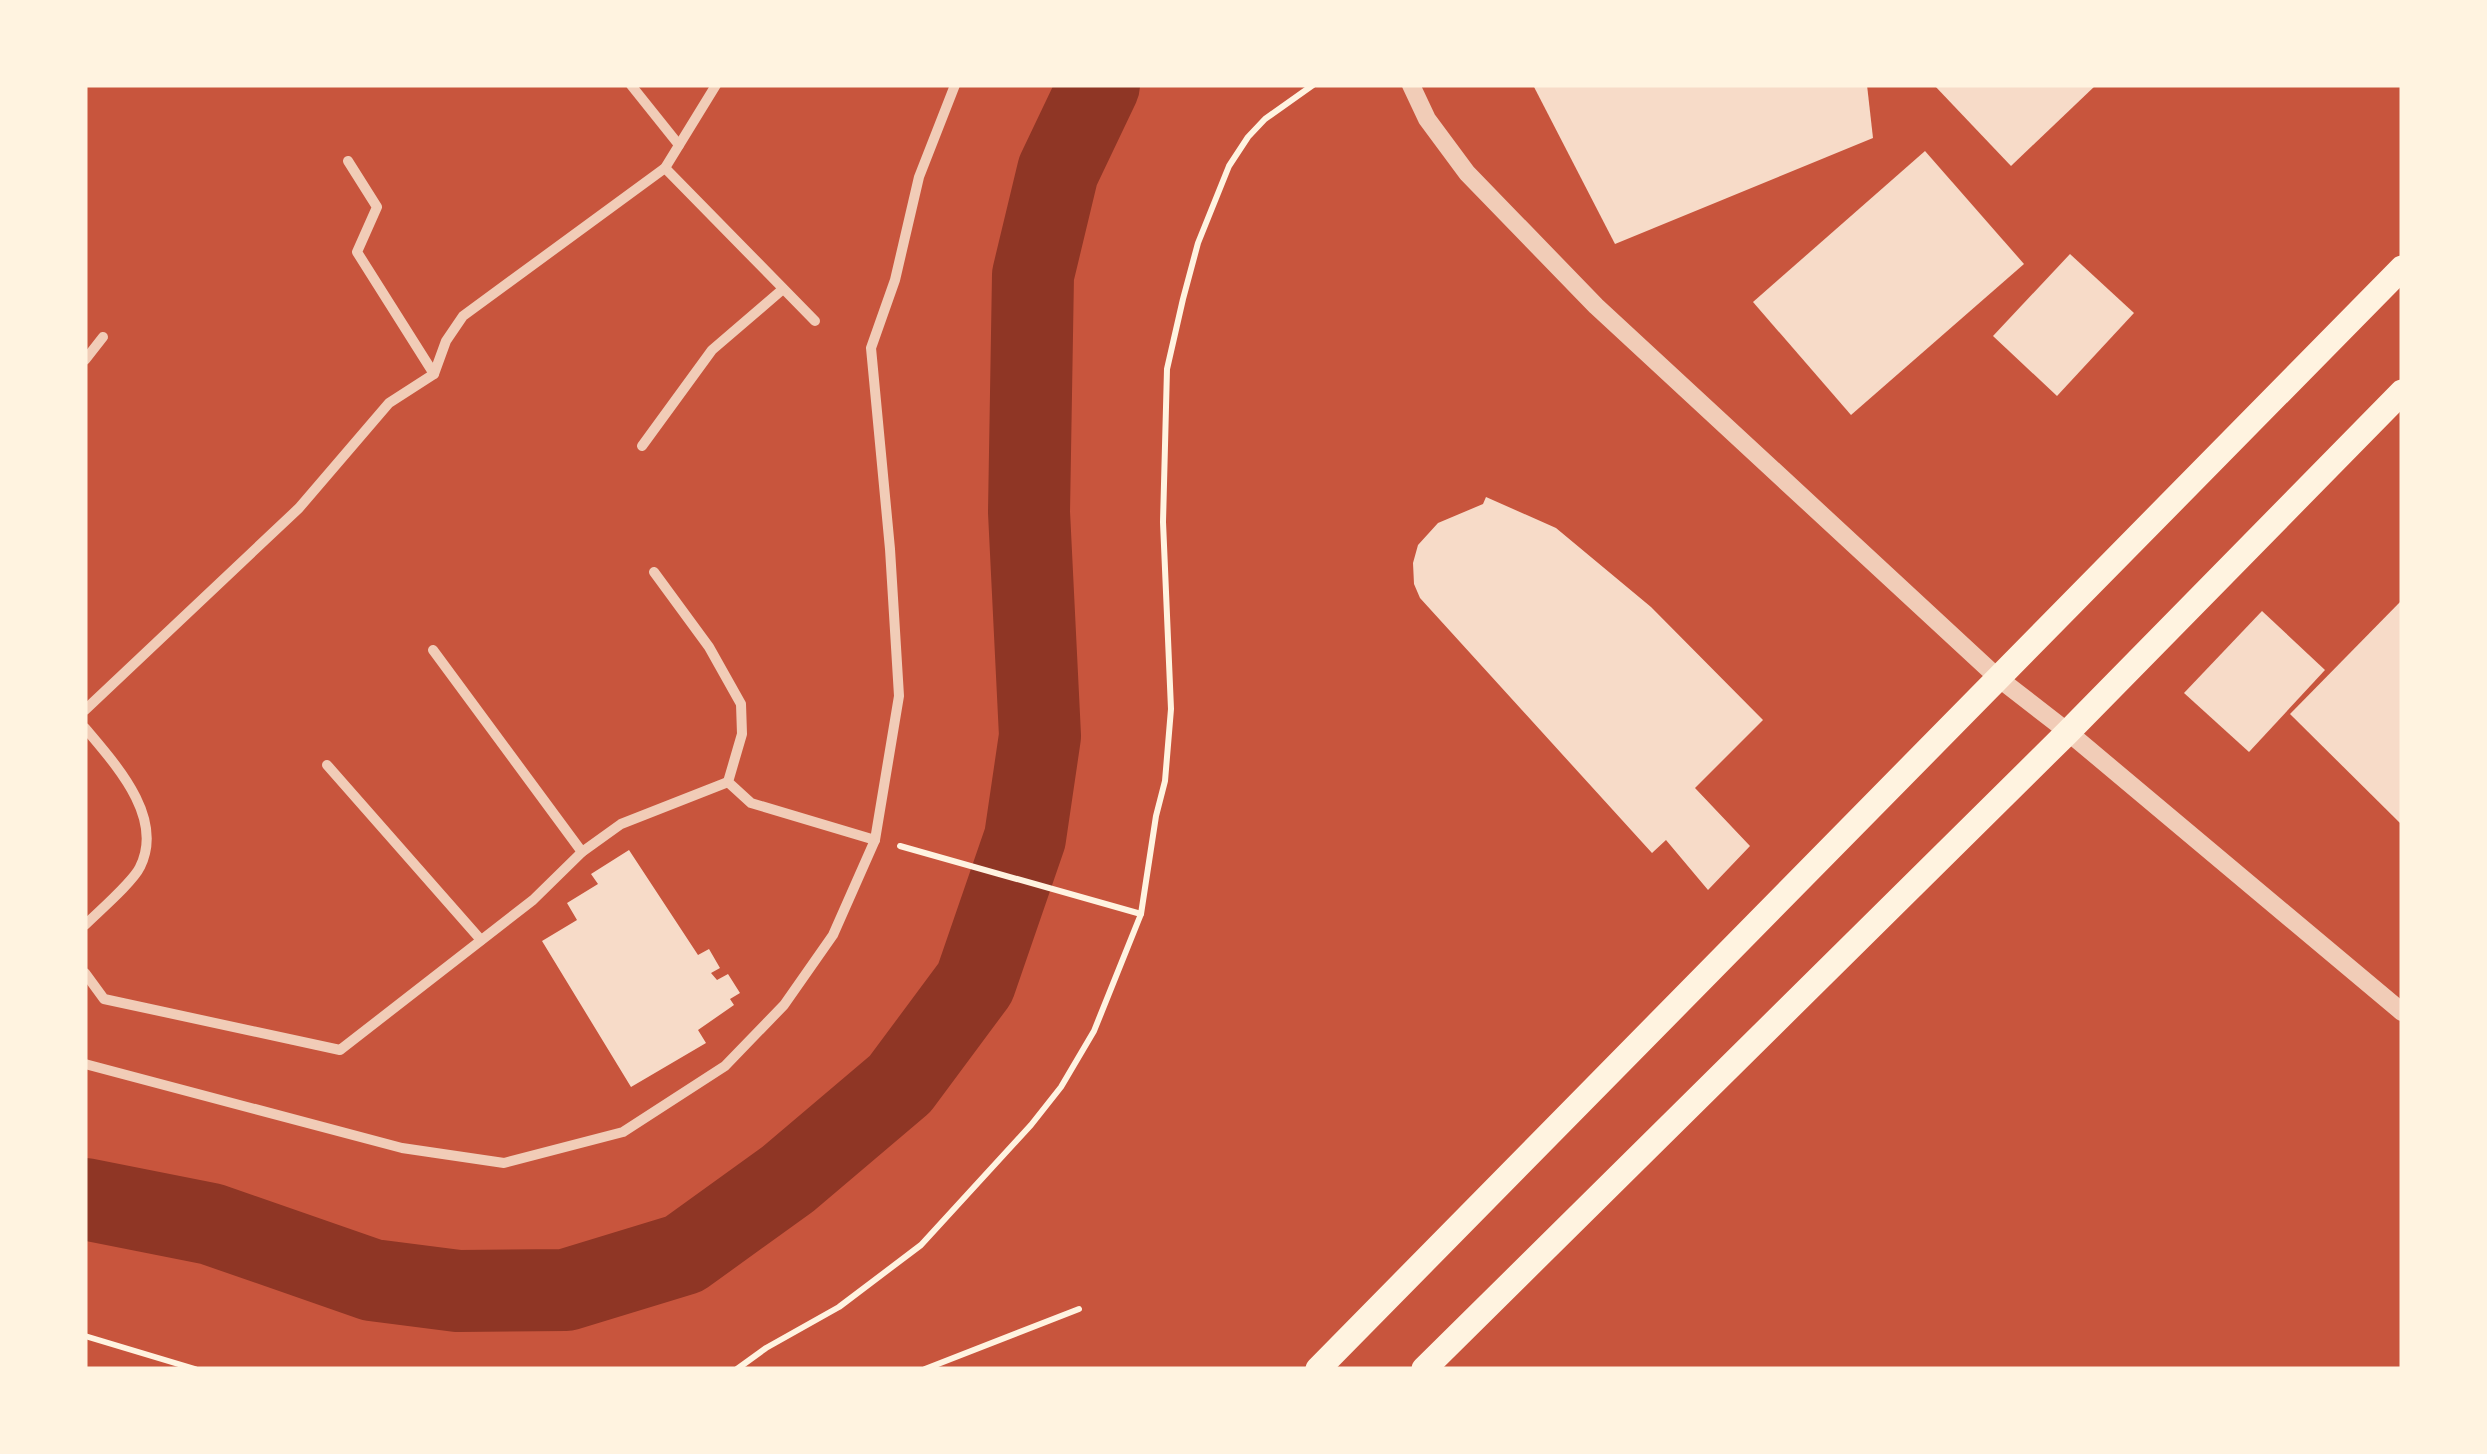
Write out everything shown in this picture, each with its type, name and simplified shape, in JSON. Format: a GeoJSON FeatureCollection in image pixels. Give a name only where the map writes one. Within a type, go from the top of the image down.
{"type":"FeatureCollection","features":[{"type":"Feature","properties":{"kind":"main road"},"geometry":{"type":"LineString","coordinates":[[1318,1369],[2402,268]]}},
{"type":"Feature","properties":{"kind":"main road"},"geometry":{"type":"LineString","coordinates":[[1424,1369],[2068,732],[2402,392]]}},
{"type":"Feature","properties":{"kind":"street"},"geometry":{"type":"LineString","coordinates":[[630,85],[679,146]]}},
{"type":"Feature","properties":{"kind":"street"},"geometry":{"type":"LineString","coordinates":[[85,710],[299,508],[389,403],[434,374],[446,340],[463,316],[665,168],[716,85]]}},
{"type":"Feature","properties":{"kind":"street"},"geometry":{"type":"LineString","coordinates":[[85,1064],[402,1148],[504,1163],[624,1132],[725,1066],[784,1005],[833,935],[881,841],[899,696],[871,348],[895,280],[919,177],[956,85]]}},
{"type":"Feature","properties":{"kind":"street"},"geometry":{"type":"LineString","coordinates":[[1411,85],[1427,119],[1467,173],[1596,306],[1998,677],[2402,1012]]}},
{"type":"Feature","properties":{"kind":"street"},"geometry":{"type":"LineString","coordinates":[[348,162],[376,207],[357,252],[434,374]]}},
{"type":"Feature","properties":{"kind":"street"},"geometry":{"type":"LineString","coordinates":[[665,168],[814,321]]}},
{"type":"Feature","properties":{"kind":"street"},"geometry":{"type":"LineString","coordinates":[[642,446],[712,350],[783,289]]}},
{"type":"Feature","properties":{"kind":"street"},"geometry":{"type":"LineString","coordinates":[[85,360],[103,337]]}},
{"type":"Feature","properties":{"kind":"street"},"geometry":{"type":"LineString","coordinates":[[654,572],[709,647],[741,704],[742,734],[728,782]]}},
{"type":"Feature","properties":{"kind":"street"},"geometry":{"type":"LineString","coordinates":[[433,650],[582,852]]}},
{"type":"Feature","properties":{"kind":"street"},"geometry":{"type":"LineString","coordinates":[[85,728],[122,772],[148,824],[140,868],[85,925]]}},
{"type":"Feature","properties":{"kind":"street"},"geometry":{"type":"LineString","coordinates":[[327,765],[481,940]]}},
{"type":"Feature","properties":{"kind":"street"},"geometry":{"type":"LineString","coordinates":[[728,782],[751,803],[881,841]]}},
{"type":"Feature","properties":{"kind":"street"},"geometry":{"type":"LineString","coordinates":[[85,973],[104,999],[340,1050],[533,900],[582,852],[621,824],[728,782]]}},
{"type":"Feature","properties":{"kind":"path"},"geometry":{"type":"LineString","coordinates":[[737,1369],[839,1307],[922,1245],[986,1178],[1061,1086],[1094,1031],[1141,914],[1165,781],[1171,709],[1163,522],[1167,369],[1198,243],[1230,166],[1265,119],[1313,85]]}},
{"type":"Feature","properties":{"kind":"path"},"geometry":{"type":"LineString","coordinates":[[881,841],[1141,914]]}},
{"type":"Feature","properties":{"kind":"path"},"geometry":{"type":"LineString","coordinates":[[925,1369],[1079,1309]]}},
{"type":"Feature","properties":{"kind":"path"},"geometry":{"type":"LineString","coordinates":[[85,1336],[195,1369]]}},
{"type":"Feature","properties":{"kind":"building"},"geometry":{"type":"Polygon","coordinates":[[[1533,85],[1867,85],[1873,138],[1615,244],[1533,85]]]}},
{"type":"Feature","properties":{"kind":"building"},"geometry":{"type":"Polygon","coordinates":[[[1934,85],[2096,85],[2011,166],[1934,85]]]}},
{"type":"Feature","properties":{"kind":"building"},"geometry":{"type":"Polygon","coordinates":[[[1925,151],[2024,264],[1851,415],[1753,302],[1925,151]]]}},
{"type":"Feature","properties":{"kind":"building"},"geometry":{"type":"Polygon","coordinates":[[[2070,254],[2134,313],[2057,396],[1993,336],[2070,254]]]}},
{"type":"Feature","properties":{"kind":"building"},"geometry":{"type":"Polygon","coordinates":[[[1486,497],[1556,528],[1651,607],[1763,720],[1695,788],[1750,846],[1708,890],[1666,840],[1652,853],[1420,598],[1414,584],[1413,563],[1418,545],[1438,523],[1483,504],[1486,497]]]}},
{"type":"Feature","properties":{"kind":"building"},"geometry":{"type":"Polygon","coordinates":[[[2402,600],[2402,825],[2290,714],[2402,600]]]}},
{"type":"Feature","properties":{"kind":"building"},"geometry":{"type":"Polygon","coordinates":[[[2262,611],[2325,670],[2249,752],[2184,693],[2262,611]]]}},
{"type":"Feature","properties":{"kind":"building"},"geometry":{"type":"Polygon","coordinates":[[[629,850],[698,955],[709,949],[720,968],[711,973],[717,980],[728,974],[740,993],[730,999],[734,1005],[698,1030],[706,1043],[631,1087],[542,941],[577,920],[567,903],[598,884],[591,874],[629,850]]]}},
{"type":"Feature","properties":{"kind":"waterway"},"geometry":{"type":"LineString","coordinates":[[85,1199],[211,1224],[372,1280],[458,1291],[566,1290],[684,1254],[788,1179],[900,1084],[975,983],[1025,838],[1040,736],[1029,512],[1033,275],[1058,171],[1099,85]]}}]}
